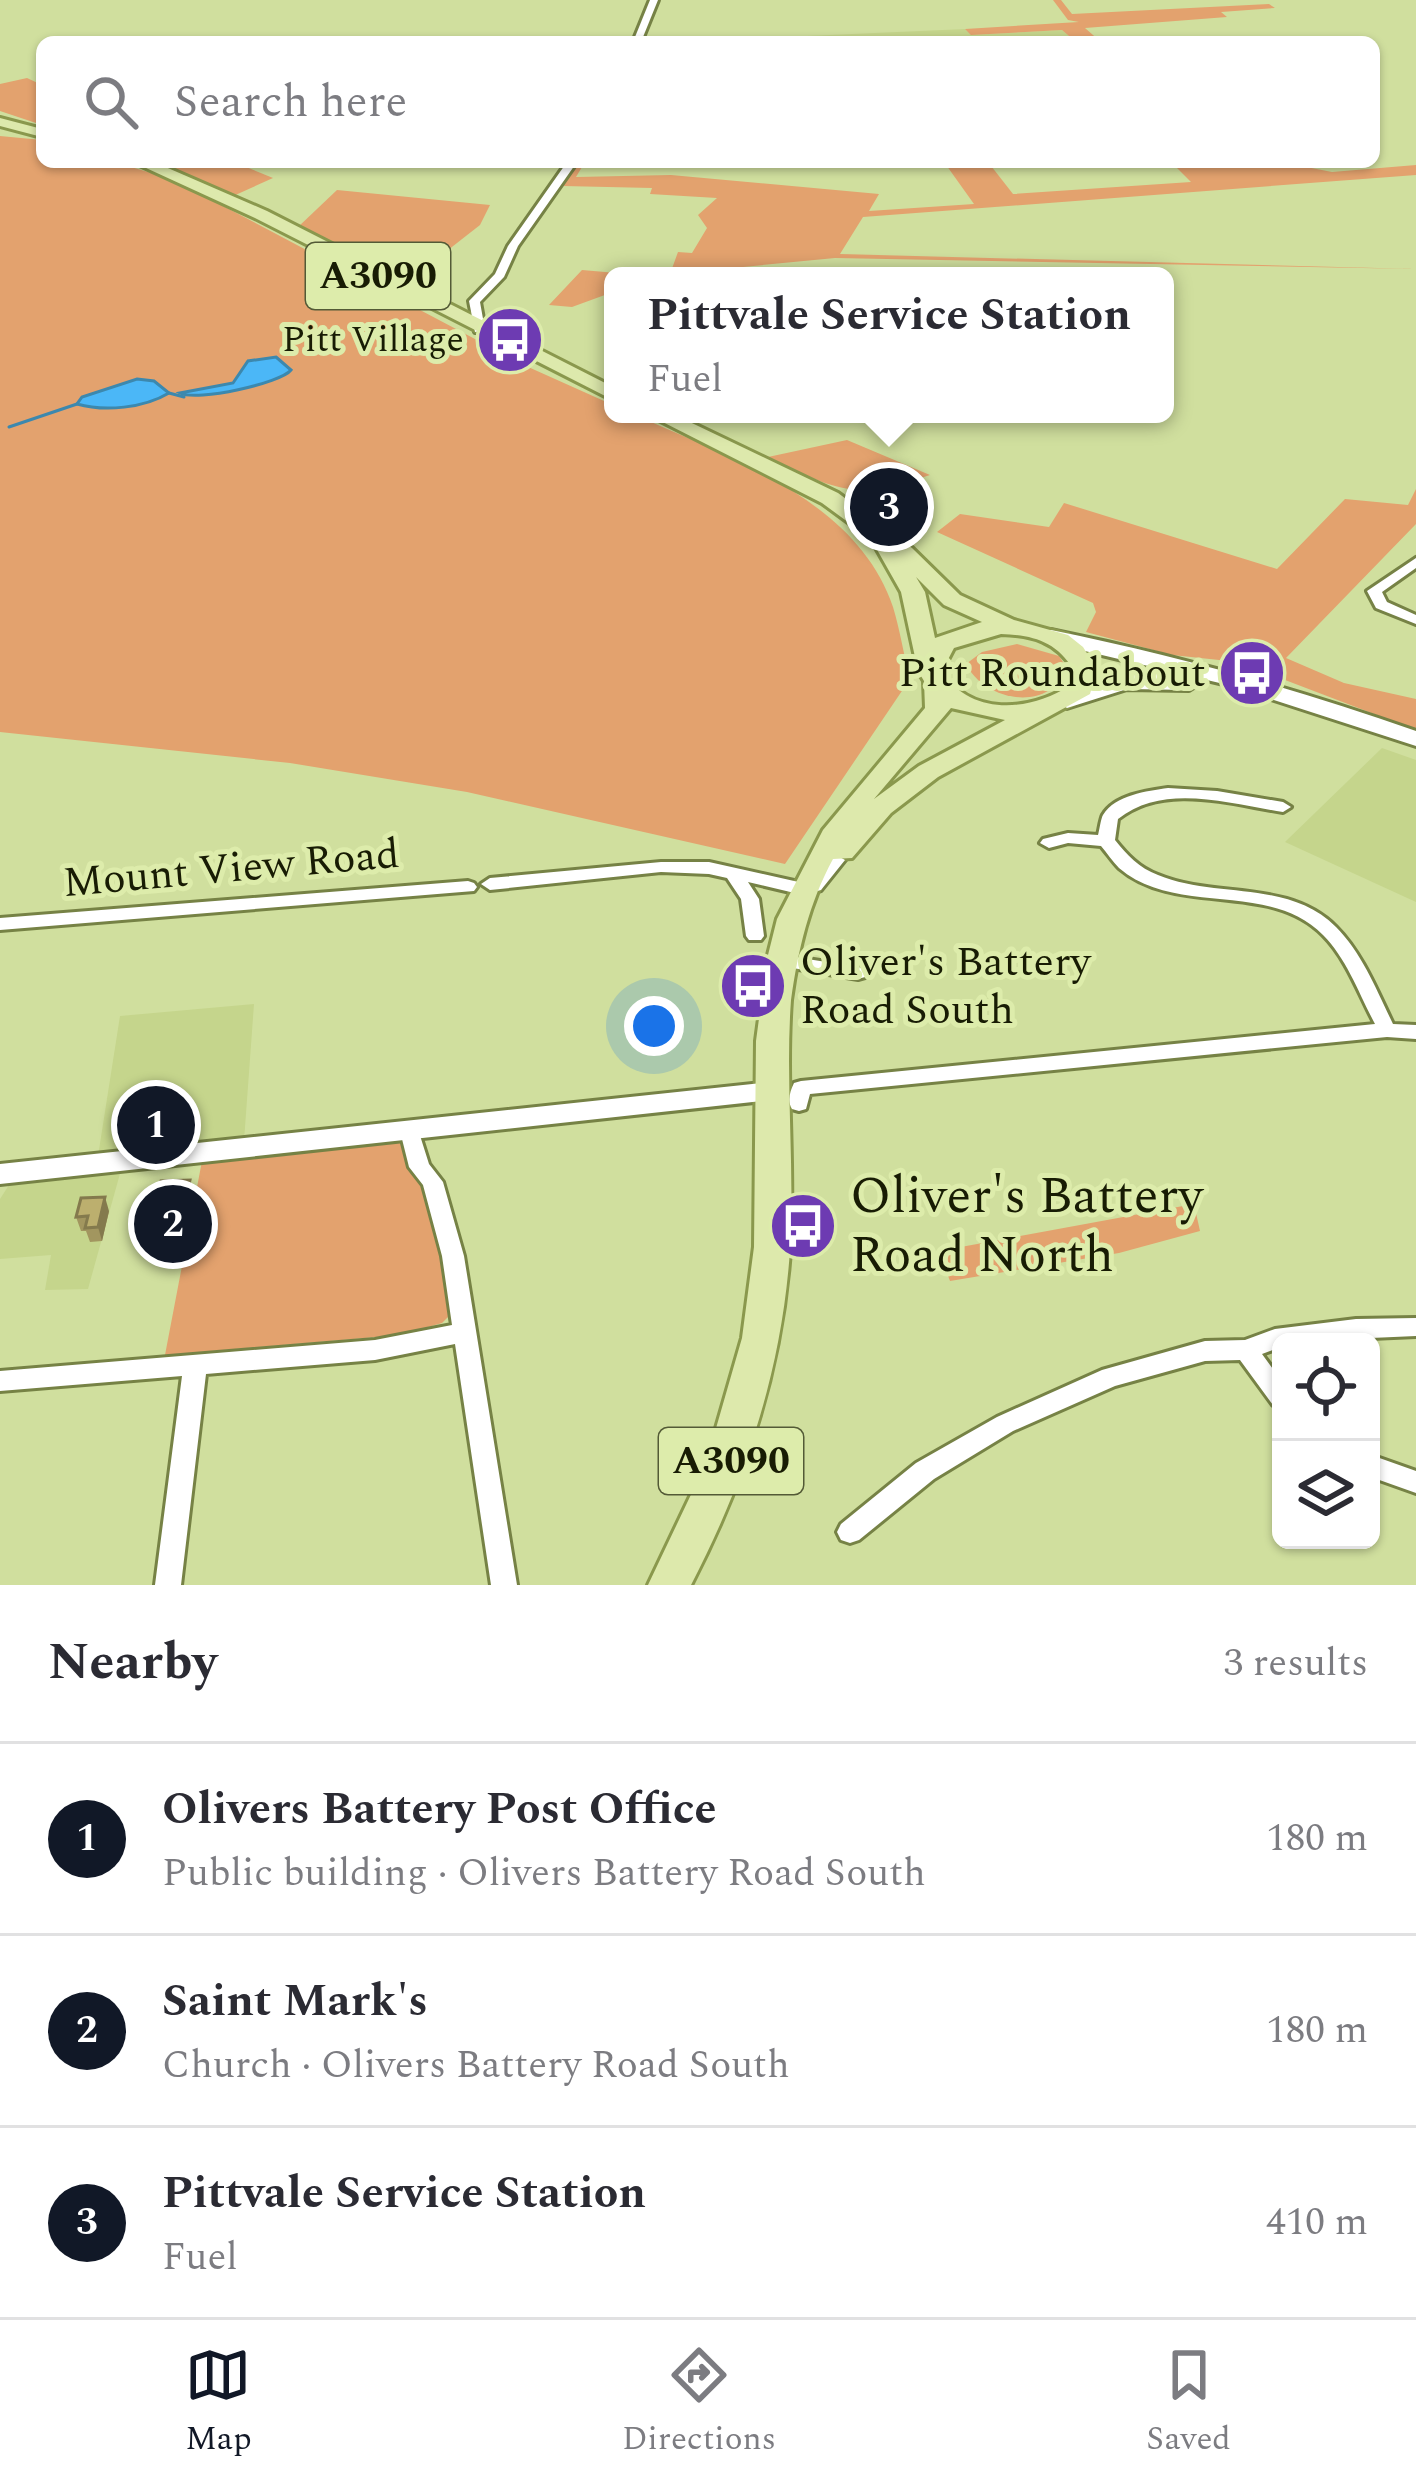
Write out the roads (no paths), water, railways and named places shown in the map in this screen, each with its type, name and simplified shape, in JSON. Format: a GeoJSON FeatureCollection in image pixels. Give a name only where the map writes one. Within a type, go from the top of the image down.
{"type":"FeatureCollection","features":[{"type":"Feature","properties":{"kind":"main road"},"geometry":{"type":"LineString","coordinates":[[0,122],[36,131]]}},
{"type":"Feature","properties":{"kind":"main road","name":"A3090"},"geometry":{"type":"LineString","coordinates":[[155,168],[239,205],[604,390]]}},
{"type":"Feature","properties":{"kind":"main road"},"geometry":{"type":"LineString","coordinates":[[676,423],[807,484],[848,510],[961,606],[1011,626],[1200,670],[1416,739]]}},
{"type":"Feature","properties":{"kind":"main road"},"geometry":{"type":"LineString","coordinates":[[882,540],[913,592],[933,677],[952,699],[992,711],[1061,705],[1125,680],[1163,678],[1300,704],[1384,728]]}},
{"type":"Feature","properties":{"kind":"main road"},"geometry":{"type":"LineString","coordinates":[[933,677],[944,643],[960,634],[1011,626]]}},
{"type":"Feature","properties":{"kind":"main road"},"geometry":{"type":"LineString","coordinates":[[1052,636],[1072,649],[1085,669],[1081,689],[1061,705]]}},
{"type":"Feature","properties":{"kind":"main road","name":"A3090"},"geometry":{"type":"LineString","coordinates":[[669,1585],[729,1465],[755,1369],[786,1098],[777,997],[803,889],[834,833],[932,718],[938,708],[933,677]]}},
{"type":"Feature","properties":{"kind":"main road","name":"A3090"},"geometry":{"type":"LineString","coordinates":[[786,962],[836,860],[878,811],[925,773],[992,735],[1061,705]]}},
{"type":"Feature","properties":{"kind":"street"},"geometry":{"type":"LineString","coordinates":[[639,36],[654,0]]}},
{"type":"Feature","properties":{"kind":"street"},"geometry":{"type":"LineString","coordinates":[[443,311],[474,301],[500,275],[512,246],[568,168]]}},
{"type":"Feature","properties":{"kind":"street"},"geometry":{"type":"LineString","coordinates":[[474,301],[479,330]]}},
{"type":"Feature","properties":{"kind":"street"},"geometry":{"type":"LineString","coordinates":[[1416,562],[1374,591],[1381,605],[1416,620]]}},
{"type":"Feature","properties":{"kind":"street"},"geometry":{"type":"LineString","coordinates":[[1106,841],[1110,817],[1139,799],[1183,795],[1282,807]]}},
{"type":"Feature","properties":{"kind":"street"},"geometry":{"type":"LineString","coordinates":[[1049,843],[1068,838],[1106,841],[1123,862],[1155,881],[1275,901],[1320,922],[1347,955],[1387,1030]]}},
{"type":"Feature","properties":{"kind":"street"},"geometry":{"type":"LineString","coordinates":[[490,884],[632,868],[732,872],[803,889],[815,886],[836,860]]}},
{"type":"Feature","properties":{"kind":"street"},"geometry":{"type":"LineString","coordinates":[[732,872],[750,899],[754,936]]}},
{"type":"Feature","properties":{"kind":"street","name":"Mount View Road"},"geometry":{"type":"LineString","coordinates":[[0,924],[468,887]]}},
{"type":"Feature","properties":{"kind":"street"},"geometry":{"type":"LineString","coordinates":[[786,962],[858,973]]}},
{"type":"Feature","properties":{"kind":"street"},"geometry":{"type":"LineString","coordinates":[[1,1175],[410,1131],[786,1098],[801,1088],[1387,1030],[1416,1032]]}},
{"type":"Feature","properties":{"kind":"street"},"geometry":{"type":"LineString","coordinates":[[410,1131],[418,1167],[433,1182],[438,1198],[466,1332],[504,1585]]}},
{"type":"Feature","properties":{"kind":"street"},"geometry":{"type":"LineString","coordinates":[[850,1532],[925,1471],[1054,1398],[1204,1351],[1246,1350],[1275,1338],[1416,1328]]}},
{"type":"Feature","properties":{"kind":"street"},"geometry":{"type":"LineString","coordinates":[[0,1382],[374,1350],[466,1332]]}},
{"type":"Feature","properties":{"kind":"street"},"geometry":{"type":"LineString","coordinates":[[1246,1350],[1272,1386]]}},
{"type":"Feature","properties":{"kind":"street"},"geometry":{"type":"LineString","coordinates":[[168,1585],[195,1366]]}},
{"type":"Feature","properties":{"kind":"street"},"geometry":{"type":"LineString","coordinates":[[1380,1469],[1416,1481]]}},
{"type":"Feature","properties":{"kind":"water"},"geometry":{"type":"Polygon","coordinates":[[[276,357],[291,370],[272,380],[220,393],[180,393],[233,383],[248,361],[276,357]]]}},
{"type":"Feature","properties":{"kind":"water"},"geometry":{"type":"Polygon","coordinates":[[[137,379],[154,381],[169,393],[124,407],[77,404],[82,397],[137,379]]]}},
{"type":"Feature","properties":{"kind":"waterway"},"geometry":{"type":"LineString","coordinates":[[169,393],[184,397]]}},
{"type":"Feature","properties":{"kind":"waterway"},"geometry":{"type":"LineString","coordinates":[[9,427],[77,404]]}},
{"type":"Feature","properties":{"kind":"place","name":"Pitt Village"},"geometry":{"type":"Point","coordinates":[510,340]}},
{"type":"Feature","properties":{"kind":"place","name":"Pittvale Service Station"},"geometry":{"type":"Point","coordinates":[889,507]}},
{"type":"Feature","properties":{"kind":"place","name":"Pitt Roundabout"},"geometry":{"type":"Point","coordinates":[1252,673]}},
{"type":"Feature","properties":{"kind":"place","name":"Oliver's Battery Road South"},"geometry":{"type":"Point","coordinates":[753,986]}},
{"type":"Feature","properties":{"kind":"place","name":"Olivers Battery Post Office"},"geometry":{"type":"Point","coordinates":[156,1125]}},
{"type":"Feature","properties":{"kind":"place","name":"Saint Mark's"},"geometry":{"type":"Point","coordinates":[173,1224]}},
{"type":"Feature","properties":{"kind":"place","name":"Oliver's Battery Road North"},"geometry":{"type":"Point","coordinates":[803,1226]}}]}
